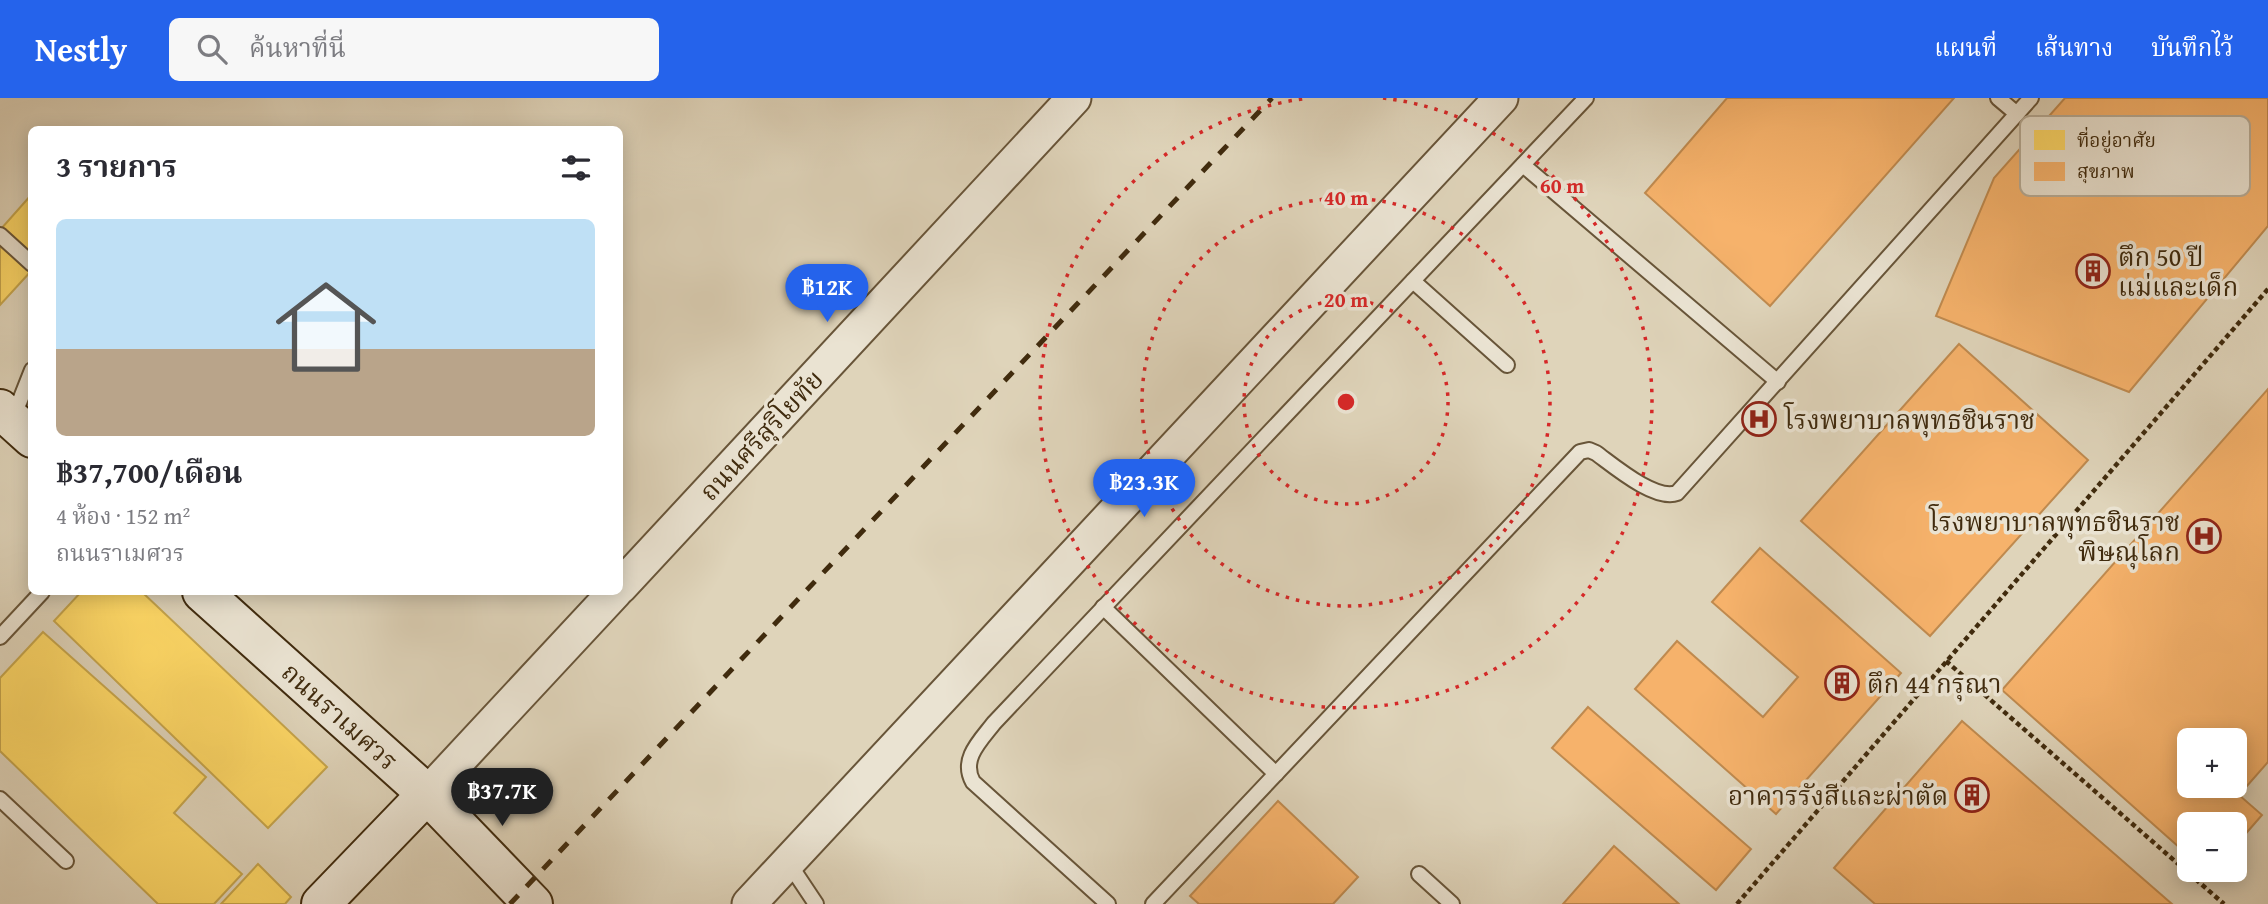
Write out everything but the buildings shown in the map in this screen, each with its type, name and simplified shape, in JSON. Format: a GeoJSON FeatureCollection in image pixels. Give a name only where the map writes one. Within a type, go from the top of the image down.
{"type":"FeatureCollection","features":[{"type":"Feature","properties":{"kind":"main road","name":"ถนนราเมศวร"},"geometry":{"type":"LineString","coordinates":[[205,595],[427,794],[533,904]]}},
{"type":"Feature","properties":{"kind":"main road"},"geometry":{"type":"LineString","coordinates":[[321,904],[427,794]]}},
{"type":"Feature","properties":{"kind":"street","name":"ถนนศรีสุริโยทัย"},"geometry":{"type":"LineString","coordinates":[[623,584],[1074,98]]}},
{"type":"Feature","properties":{"kind":"street"},"geometry":{"type":"LineString","coordinates":[[749,904],[1501,98]]}},
{"type":"Feature","properties":{"kind":"street"},"geometry":{"type":"LineString","coordinates":[[427,794],[612,595]]}},
{"type":"Feature","properties":{"kind":"lane"},"geometry":{"type":"LineString","coordinates":[[1108,904],[973,782],[968,765],[972,752],[994,723],[1586,98]]}},
{"type":"Feature","properties":{"kind":"lane"},"geometry":{"type":"LineString","coordinates":[[1998,98],[2017,114]]}},
{"type":"Feature","properties":{"kind":"lane"},"geometry":{"type":"LineString","coordinates":[[1153,904],[1580,452],[1589,450],[1596,453],[1647,488],[1671,495],[1677,493],[2031,98]]}},
{"type":"Feature","properties":{"kind":"lane"},"geometry":{"type":"LineString","coordinates":[[1523,165],[1778,382]]}},
{"type":"Feature","properties":{"kind":"lane"},"geometry":{"type":"LineString","coordinates":[[0,235],[28,260]]}},
{"type":"Feature","properties":{"kind":"lane"},"geometry":{"type":"LineString","coordinates":[[1413,281],[1507,365]]}},
{"type":"Feature","properties":{"kind":"lane"},"geometry":{"type":"LineString","coordinates":[[15,422],[28,382]]}},
{"type":"Feature","properties":{"kind":"lane"},"geometry":{"type":"LineString","coordinates":[[0,637],[39,595]]}},
{"type":"Feature","properties":{"kind":"lane"},"geometry":{"type":"LineString","coordinates":[[1103,607],[1276,774]]}},
{"type":"Feature","properties":{"kind":"lane"},"geometry":{"type":"LineString","coordinates":[[0,799],[66,861]]}},
{"type":"Feature","properties":{"kind":"lane"},"geometry":{"type":"LineString","coordinates":[[788,862],[816,904]]}},
{"type":"Feature","properties":{"kind":"lane"},"geometry":{"type":"LineString","coordinates":[[1419,874],[1452,904]]}},
{"type":"Feature","properties":{"kind":"path"},"geometry":{"type":"LineString","coordinates":[[1737,904],[2268,289]]}},
{"type":"Feature","properties":{"kind":"path"},"geometry":{"type":"LineString","coordinates":[[1946,662],[2224,904]]}},
{"type":"Feature","properties":{"kind":"railway"},"geometry":{"type":"LineString","coordinates":[[510,904],[1272,98]]}},
{"type":"Feature","properties":{"kind":"place","name":"ตึก 50 ปี แม่และเด็ก"},"geometry":{"type":"Point","coordinates":[2093,271]}},
{"type":"Feature","properties":{"kind":"place","name":"โรงพยาบาลพุทธชินราช"},"geometry":{"type":"Point","coordinates":[1759,419]}},
{"type":"Feature","properties":{"kind":"place","name":"โรงพยาบาลพุทธชินราช พิษณุโลก"},"geometry":{"type":"Point","coordinates":[2204,536]}},
{"type":"Feature","properties":{"kind":"place","name":"ตึก 44 กรุณา"},"geometry":{"type":"Point","coordinates":[1842,683]}},
{"type":"Feature","properties":{"kind":"place","name":"อาคารรังสีและผ่าตัด"},"geometry":{"type":"Point","coordinates":[1972,795]}}]}
